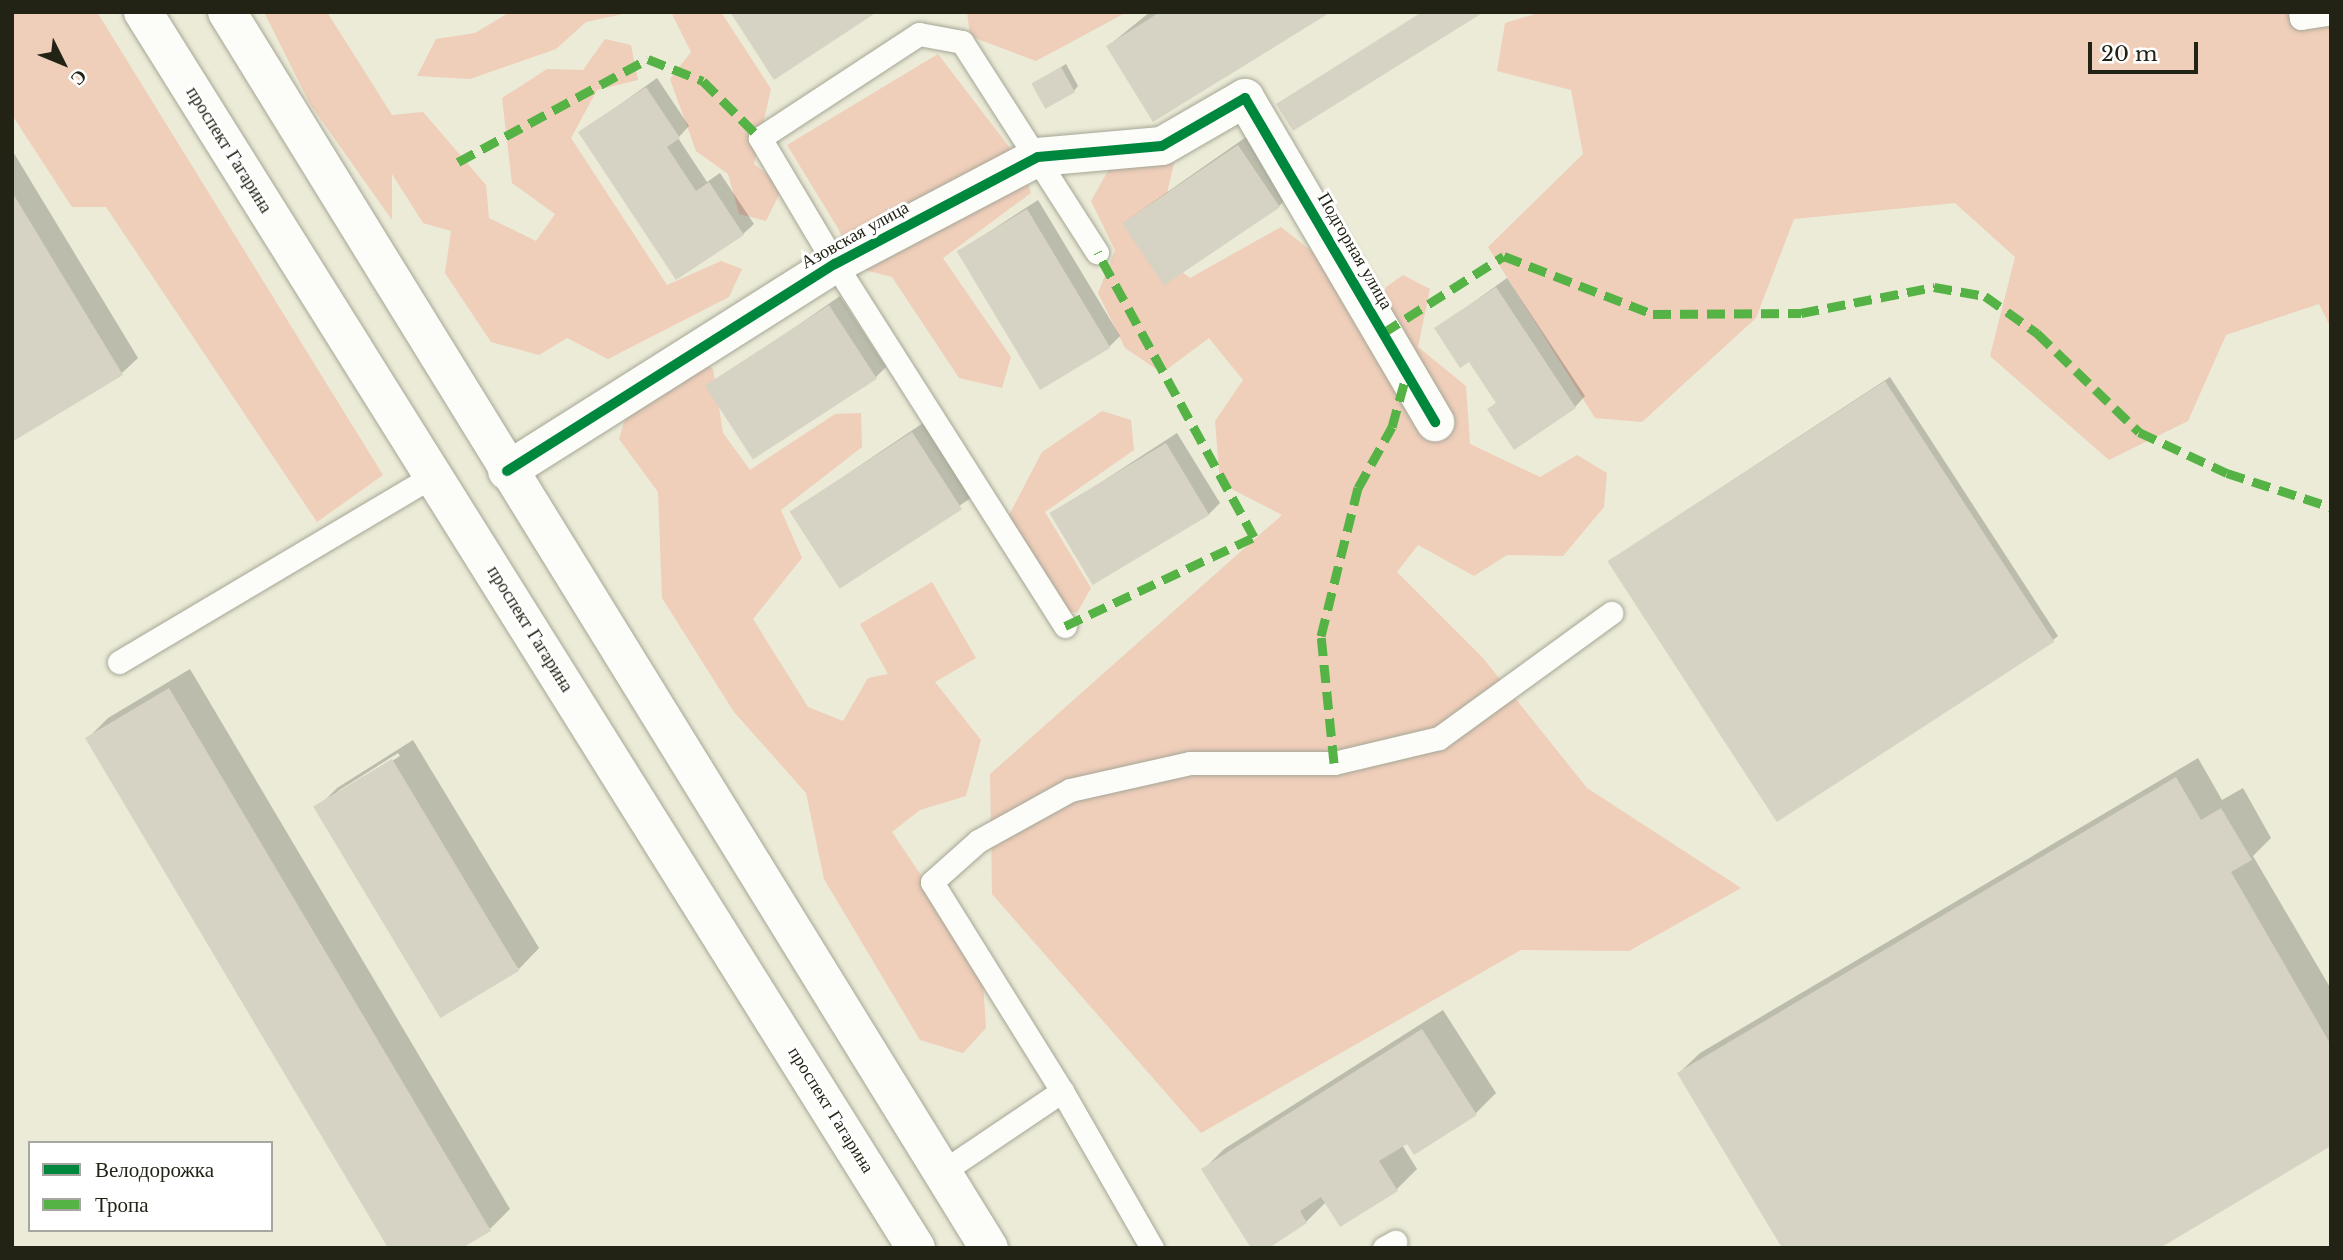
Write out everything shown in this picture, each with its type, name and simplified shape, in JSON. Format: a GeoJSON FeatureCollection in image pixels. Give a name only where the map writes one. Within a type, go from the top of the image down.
{"type":"FeatureCollection","features":[{"type":"Feature","properties":{"kind":"main road","name":"проспект Гагарина"},"geometry":{"type":"LineString","coordinates":[[143,12],[916,1248]]}},
{"type":"Feature","properties":{"kind":"main road"},"geometry":{"type":"LineString","coordinates":[[228,12],[508,471],[989,1248]]}},
{"type":"Feature","properties":{"kind":"main road","name":"Азовская улица"},"geometry":{"type":"LineString","coordinates":[[508,471],[835,264],[1038,157],[1162,146],[1245,98]]}},
{"type":"Feature","properties":{"kind":"main road","name":"Подгорная улица"},"geometry":{"type":"LineString","coordinates":[[1245,98],[1435,422]]}},
{"type":"Feature","properties":{"kind":"lane"},"geometry":{"type":"LineString","coordinates":[[2300,12],[2301,18],[2331,13]]}},
{"type":"Feature","properties":{"kind":"lane"},"geometry":{"type":"LineString","coordinates":[[1065,626],[835,264],[760,138],[919,34],[962,42],[1097,252]]}},
{"type":"Feature","properties":{"kind":"lane"},"geometry":{"type":"LineString","coordinates":[[120,662],[434,475]]}},
{"type":"Feature","properties":{"kind":"lane"},"geometry":{"type":"LineString","coordinates":[[1152,1248],[1062,1091],[932,882],[978,841],[1070,790],[1190,763],[1334,764],[1439,738],[1611,613]]}},
{"type":"Feature","properties":{"kind":"lane"},"geometry":{"type":"LineString","coordinates":[[942,1172],[1062,1091]]}},
{"type":"Feature","properties":{"kind":"shaded area"},"geometry":{"type":"Polygon","coordinates":[[[12,12],[97,12],[383,475],[317,522],[106,207],[72,207],[12,115],[12,12]]]}},
{"type":"Feature","properties":{"kind":"shaded area"},"geometry":{"type":"Polygon","coordinates":[[[264,12],[327,12],[392,115],[423,112],[486,185],[489,218],[536,241],[555,214],[512,183],[502,98],[547,69],[583,70],[605,39],[631,45],[638,80],[597,90],[571,138],[667,285],[721,261],[742,269],[729,297],[608,359],[567,338],[539,355],[491,342],[445,273],[451,231],[423,223],[392,174],[392,220],[310,104],[264,12]]]}},
{"type":"Feature","properties":{"kind":"shaded area"},"geometry":{"type":"Polygon","coordinates":[[[510,12],[632,12],[586,22],[556,49],[470,79],[417,76],[436,39],[475,33],[510,12]]]}},
{"type":"Feature","properties":{"kind":"shaded area"},"geometry":{"type":"Polygon","coordinates":[[[671,12],[721,12],[771,89],[754,164],[783,186],[766,221],[739,214],[728,174],[696,151],[670,79],[691,52],[671,12]]]}},
{"type":"Feature","properties":{"kind":"shaded area"},"geometry":{"type":"Polygon","coordinates":[[[967,12],[1127,12],[1036,61],[970,36],[967,12]]]}},
{"type":"Feature","properties":{"kind":"shaded area"},"geometry":{"type":"Polygon","coordinates":[[[1542,12],[2331,12],[2331,328],[2319,304],[2226,335],[2188,421],[2109,460],[1990,356],[2015,257],[1955,203],[1794,219],[1756,318],[1642,422],[1595,418],[1488,247],[1583,154],[1571,90],[1497,71],[1505,23],[1542,12]]]}},
{"type":"Feature","properties":{"kind":"shaded area"},"geometry":{"type":"Polygon","coordinates":[[[938,54],[1020,161],[1031,193],[943,258],[1011,357],[1002,388],[959,378],[892,277],[853,267],[839,230],[787,145],[938,54]]]}},
{"type":"Feature","properties":{"kind":"shaded area"},"geometry":{"type":"Polygon","coordinates":[[[1175,159],[1154,249],[1190,278],[1281,227],[1334,269],[1357,308],[1403,275],[1430,289],[1418,347],[1466,386],[1470,444],[1540,477],[1577,455],[1607,473],[1604,507],[1563,556],[1507,555],[1474,576],[1418,545],[1397,572],[1483,658],[1587,788],[1741,888],[1629,951],[1521,950],[1201,1133],[992,894],[990,774],[1282,515],[1220,483],[1215,421],[1243,380],[1209,338],[1162,373],[1125,348],[1098,293],[1115,250],[1091,201],[1113,162],[1175,159]]]}},
{"type":"Feature","properties":{"kind":"shaded area"},"geometry":{"type":"Polygon","coordinates":[[[682,345],[713,369],[723,433],[750,470],[835,414],[861,413],[862,447],[781,510],[802,558],[753,619],[808,707],[843,721],[868,678],[888,674],[860,624],[932,582],[976,658],[935,682],[981,740],[966,796],[920,810],[892,832],[982,966],[986,1028],[963,1053],[920,1040],[824,879],[806,793],[734,712],[662,598],[658,492],[619,439],[639,371],[682,345]]]}},
{"type":"Feature","properties":{"kind":"shaded area"},"geometry":{"type":"Polygon","coordinates":[[[1102,411],[1131,420],[1134,450],[1045,512],[1091,588],[1077,613],[1051,606],[1008,517],[1042,452],[1102,411]]]}},
{"type":"Feature","properties":{"kind":"building"},"geometry":{"type":"Polygon","coordinates":[[[730,12],[877,12],[774,80],[730,12]]]}},
{"type":"Feature","properties":{"kind":"building"},"geometry":{"type":"Polygon","coordinates":[[[1160,12],[1331,12],[1153,122],[1106,46],[1160,12]]]}},
{"type":"Feature","properties":{"kind":"building"},"geometry":{"type":"Polygon","coordinates":[[[1422,12],[1484,12],[1293,131],[1276,104],[1422,12]]]}},
{"type":"Feature","properties":{"kind":"building"},"geometry":{"type":"Polygon","coordinates":[[[1061,67],[1075,92],[1045,109],[1031,83],[1061,67]]]}},
{"type":"Feature","properties":{"kind":"building"},"geometry":{"type":"Polygon","coordinates":[[[646,87],[680,138],[667,147],[696,191],[709,182],[744,235],[676,280],[578,132],[646,87]]]}},
{"type":"Feature","properties":{"kind":"building"},"geometry":{"type":"Polygon","coordinates":[[[1238,145],[1280,207],[1164,285],[1122,223],[1238,145]]]}},
{"type":"Feature","properties":{"kind":"building"},"geometry":{"type":"Polygon","coordinates":[[[12,192],[123,375],[12,442],[12,192]]]}},
{"type":"Feature","properties":{"kind":"building"},"geometry":{"type":"Polygon","coordinates":[[[1027,209],[1110,348],[1040,390],[957,251],[1027,209]]]}},
{"type":"Feature","properties":{"kind":"building"},"geometry":{"type":"Polygon","coordinates":[[[1496,287],[1576,408],[1514,450],[1487,409],[1496,403],[1469,362],[1460,368],[1434,328],[1496,287]]]}},
{"type":"Feature","properties":{"kind":"building"},"geometry":{"type":"Polygon","coordinates":[[[829,305],[877,379],[753,459],[705,386],[829,305]]]}},
{"type":"Feature","properties":{"kind":"building"},"geometry":{"type":"Polygon","coordinates":[[[1885,381],[2054,642],[1777,822],[1607,561],[1885,381]]]}},
{"type":"Feature","properties":{"kind":"building"},"geometry":{"type":"Polygon","coordinates":[[[912,432],[962,509],[840,589],[790,512],[912,432]]]}},
{"type":"Feature","properties":{"kind":"building"},"geometry":{"type":"Polygon","coordinates":[[[1166,443],[1209,515],[1093,585],[1049,513],[1166,443]]]}},
{"type":"Feature","properties":{"kind":"building"},"geometry":{"type":"Polygon","coordinates":[[[169,688],[491,1231],[462,1248],[388,1248],[85,738],[169,688]]]}},
{"type":"Feature","properties":{"kind":"building"},"geometry":{"type":"Polygon","coordinates":[[[392,759],[519,971],[440,1018],[313,806],[392,759]]]}},
{"type":"Feature","properties":{"kind":"building"},"geometry":{"type":"Polygon","coordinates":[[[2176,777],[2201,820],[2221,808],[2252,860],[2231,872],[2331,1045],[2331,1146],[2160,1248],[1782,1248],[1677,1073],[2176,777]]]}},
{"type":"Feature","properties":{"kind":"building"},"geometry":{"type":"Polygon","coordinates":[[[1422,1029],[1477,1115],[1414,1155],[1407,1144],[1379,1161],[1398,1191],[1340,1227],[1321,1197],[1300,1211],[1307,1223],[1269,1248],[1251,1248],[1201,1169],[1422,1029]]]}},
{"type":"Feature","properties":{"kind":"marked path"},"geometry":{"type":"LineString","coordinates":[[458,162],[648,59],[703,81],[760,138]]}},
{"type":"Feature","properties":{"kind":"marked path"},"geometry":{"type":"LineString","coordinates":[[1065,626],[1254,537],[1097,252]]}},
{"type":"Feature","properties":{"kind":"marked path"},"geometry":{"type":"LineString","coordinates":[[1383,333],[1504,256],[1653,314],[1801,313],[1934,287],[1985,296],[2037,333],[2139,432],[2227,473],[2331,507]]}},
{"type":"Feature","properties":{"kind":"marked path"},"geometry":{"type":"LineString","coordinates":[[1334,763],[1321,636],[1358,488],[1392,427],[1407,373]]}},
{"type":"Feature","properties":{"kind":"cycle path"},"geometry":{"type":"LineString","coordinates":[[507,471],[835,264],[1038,157],[1162,146],[1245,98],[1435,422]]}}]}
